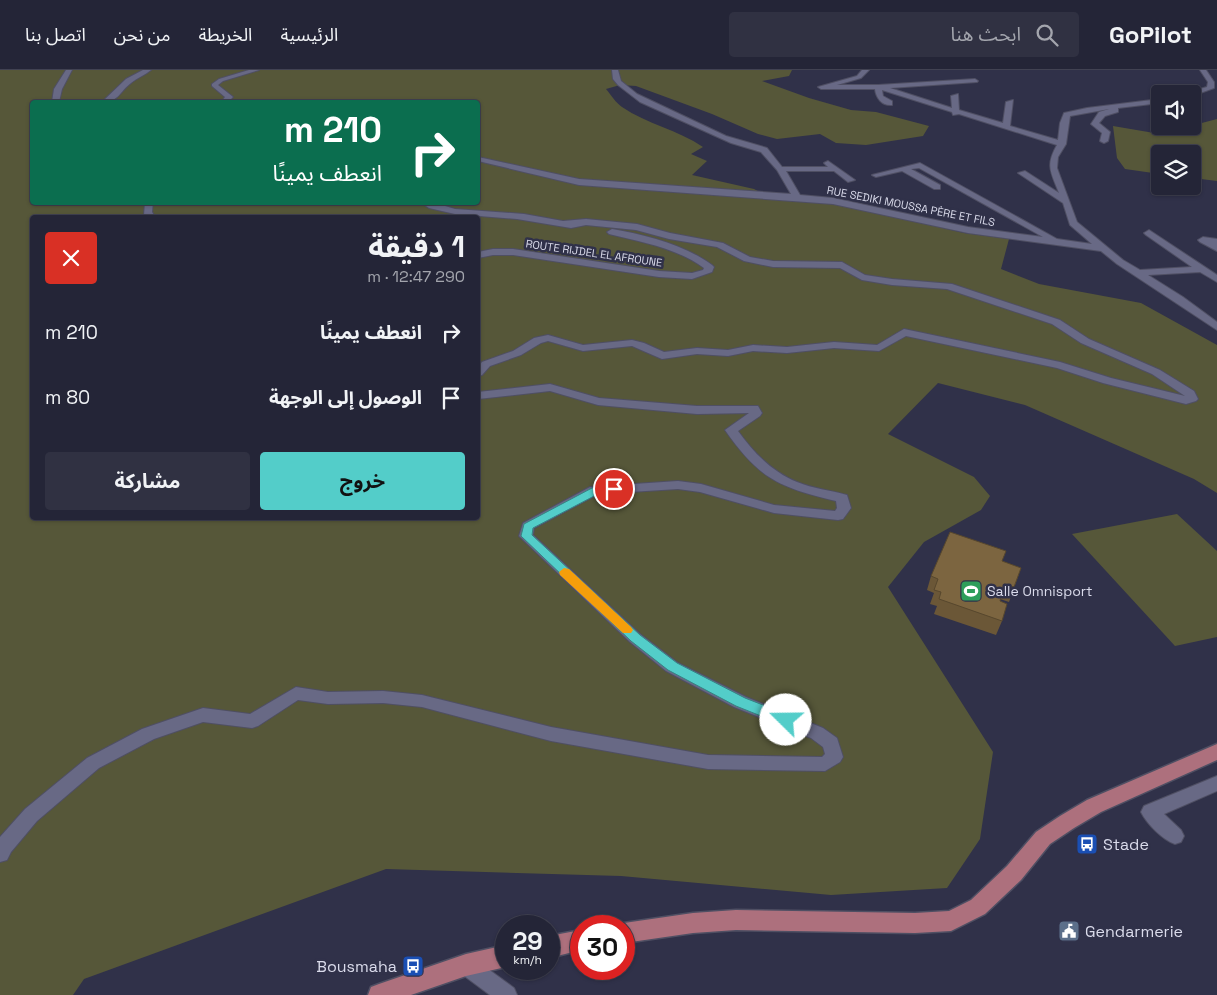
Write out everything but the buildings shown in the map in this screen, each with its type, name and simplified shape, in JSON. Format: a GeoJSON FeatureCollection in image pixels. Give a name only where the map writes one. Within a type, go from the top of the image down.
{"type":"FeatureCollection","features":[{"type":"Feature","properties":{"kind":"main road"},"geometry":{"type":"LineString","coordinates":[[635,931],[693,923],[736,920],[915,923],[952,921],[978,907],[1014,873],[1043,838],[1067,822],[1094,806],[1217,752]]}},
{"type":"Feature","properties":{"kind":"main road"},"geometry":{"type":"LineString","coordinates":[[379,995],[422,988],[466,964],[495,958]]}},
{"type":"Feature","properties":{"kind":"street"},"geometry":{"type":"LineString","coordinates":[[55,100],[58,89],[69,70]]}},
{"type":"Feature","properties":{"kind":"street"},"geometry":{"type":"LineString","coordinates":[[110,100],[114,98],[134,76],[148,70]]}},
{"type":"Feature","properties":{"kind":"street"},"geometry":{"type":"LineString","coordinates":[[226,100],[229,97],[214,85],[222,80],[256,70]]}},
{"type":"Feature","properties":{"kind":"street"},"geometry":{"type":"LineString","coordinates":[[615,70],[616,79],[620,84],[644,101],[710,132],[752,148],[764,150],[780,169],[797,198]]}},
{"type":"Feature","properties":{"kind":"street"},"geometry":{"type":"LineString","coordinates":[[866,70],[859,77],[821,87],[878,87],[975,81]]}},
{"type":"Feature","properties":{"kind":"street"},"geometry":{"type":"LineString","coordinates":[[1201,91],[1213,87],[1212,82],[1203,70]]}},
{"type":"Feature","properties":{"kind":"street"},"geometry":{"type":"LineString","coordinates":[[878,87],[878,94],[882,100],[889,103]]}},
{"type":"Feature","properties":{"kind":"street"},"geometry":{"type":"LineString","coordinates":[[878,87],[956,113],[1062,144]]}},
{"type":"Feature","properties":{"kind":"street"},"geometry":{"type":"LineString","coordinates":[[955,96],[956,113]]}},
{"type":"Feature","properties":{"kind":"street"},"geometry":{"type":"LineString","coordinates":[[1006,128],[1010,102]]}},
{"type":"Feature","properties":{"kind":"street"},"geometry":{"type":"LineString","coordinates":[[1151,102],[1080,111],[1067,115],[1064,123],[1062,144],[1054,157],[1053,168],[1067,202],[1073,223],[1102,248],[1217,327]]}},
{"type":"Feature","properties":{"kind":"street"},"geometry":{"type":"LineString","coordinates":[[1104,141],[1106,132],[1095,124],[1102,114],[1125,106]]}},
{"type":"Feature","properties":{"kind":"street"},"geometry":{"type":"LineString","coordinates":[[747,156],[767,153]]}},
{"type":"Feature","properties":{"kind":"street"},"geometry":{"type":"LineString","coordinates":[[480,159],[579,182],[797,198]]}},
{"type":"Feature","properties":{"kind":"street"},"geometry":{"type":"LineString","coordinates":[[826,161],[834,169],[851,180]]}},
{"type":"Feature","properties":{"kind":"street"},"geometry":{"type":"LineString","coordinates":[[876,175],[920,165],[1058,242]]}},
{"type":"Feature","properties":{"kind":"street"},"geometry":{"type":"LineString","coordinates":[[780,169],[834,169]]}},
{"type":"Feature","properties":{"kind":"street"},"geometry":{"type":"LineString","coordinates":[[904,169],[937,187]]}},
{"type":"Feature","properties":{"kind":"street"},"geometry":{"type":"LineString","coordinates":[[1022,173],[1067,202]]}},
{"type":"Feature","properties":{"kind":"street","name":"RUE SEDIKI MOUSSA PÈRE ET FILS"},"geometry":{"type":"LineString","coordinates":[[797,198],[833,201],[968,230],[1102,248]]}},
{"type":"Feature","properties":{"kind":"street","name":"ROUTE RIJDEL EL AFROUNE"},"geometry":{"type":"LineString","coordinates":[[428,205],[518,216],[620,233],[692,257],[704,262],[709,267],[707,272],[692,276],[659,274],[513,252],[493,252],[480,255]]}},
{"type":"Feature","properties":{"kind":"street"},"geometry":{"type":"LineString","coordinates":[[480,371],[486,364],[517,353],[538,340],[548,338],[583,348],[632,343],[662,356],[670,356],[697,351],[728,353],[753,348],[787,350],[834,346],[879,348],[904,332],[1060,365],[1107,381],[1186,400],[1192,399],[1190,394],[1183,388],[1156,372],[1084,341],[1056,322],[948,286],[869,279],[842,265],[785,264],[747,259],[720,244],[669,236],[637,227],[586,222],[563,224]]}},
{"type":"Feature","properties":{"kind":"street"},"geometry":{"type":"LineString","coordinates":[[1149,234],[1217,279]]}},
{"type":"Feature","properties":{"kind":"street"},"geometry":{"type":"LineString","coordinates":[[1217,242],[1203,240],[1217,248]]}},
{"type":"Feature","properties":{"kind":"street"},"geometry":{"type":"LineString","coordinates":[[1139,273],[1203,269]]}},
{"type":"Feature","properties":{"kind":"street"},"geometry":{"type":"LineString","coordinates":[[0,854],[4,846],[31,815],[93,763],[148,734],[203,715],[252,721],[296,693],[328,698],[383,697],[422,702],[551,734],[708,762],[825,764],[834,757],[831,743],[817,733],[740,702],[672,667],[635,638],[526,536],[528,526],[596,490],[678,485],[700,488],[774,509],[838,516],[844,508],[842,498],[802,489],[775,476],[742,447],[732,430],[756,414],[754,409],[697,410],[598,401],[550,387],[480,396]]}},
{"type":"Feature","properties":{"kind":"street"},"geometry":{"type":"LineString","coordinates":[[1175,836],[1150,812],[1217,783]]}},
{"type":"Feature","properties":{"kind":"street"},"geometry":{"type":"LineString","coordinates":[[466,964],[507,995]]}},
{"type":"Feature","properties":{"kind":"green space"},"geometry":{"type":"Polygon","coordinates":[[[0,70],[792,70],[789,76],[762,81],[809,98],[851,110],[876,112],[929,126],[923,136],[866,145],[836,143],[820,134],[777,139],[758,134],[712,114],[636,86],[620,85],[606,89],[620,105],[632,113],[703,147],[691,154],[707,161],[692,175],[754,189],[769,197],[831,202],[964,233],[1009,239],[1001,269],[1039,284],[1141,303],[1217,345],[1217,493],[1194,479],[1025,405],[938,383],[888,434],[974,477],[990,496],[981,510],[924,542],[888,587],[993,752],[980,839],[947,888],[831,895],[621,876],[386,869],[84,979],[73,995],[0,995],[0,70]]]}},
{"type":"Feature","properties":{"kind":"green space"},"geometry":{"type":"Polygon","coordinates":[[[1217,119],[1217,181],[1201,179],[1201,145],[1151,145],[1151,173],[1125,169],[1117,158],[1113,126],[1151,132],[1151,135],[1201,135],[1201,123],[1217,119]]]}},
{"type":"Feature","properties":{"kind":"green space"},"geometry":{"type":"Polygon","coordinates":[[[1177,514],[1217,551],[1217,637],[1175,646],[1072,534],[1177,514]]]}},
{"type":"Feature","properties":{"kind":"slow traffic"},"geometry":{"type":"LineString","coordinates":[[564,572],[627,630]]}},
{"type":"Feature","properties":{"kind":"place","name":"Salle Omnisport"},"geometry":{"type":"Point","coordinates":[971,591]}},
{"type":"Feature","properties":{"kind":"place","name":"Stade"},"geometry":{"type":"Point","coordinates":[1087,844]}},
{"type":"Feature","properties":{"kind":"place","name":"Gendarmerie"},"geometry":{"type":"Point","coordinates":[1069,931]}},
{"type":"Feature","properties":{"kind":"place","name":"Bousmaha"},"geometry":{"type":"Point","coordinates":[413,966]}},
{"type":"Feature","properties":{"kind":"route"},"geometry":{"type":"LineString","coordinates":[[614,489],[596,490],[554,514],[528,526],[526,536],[635,638],[672,667],[740,702],[786,720]]}}]}
